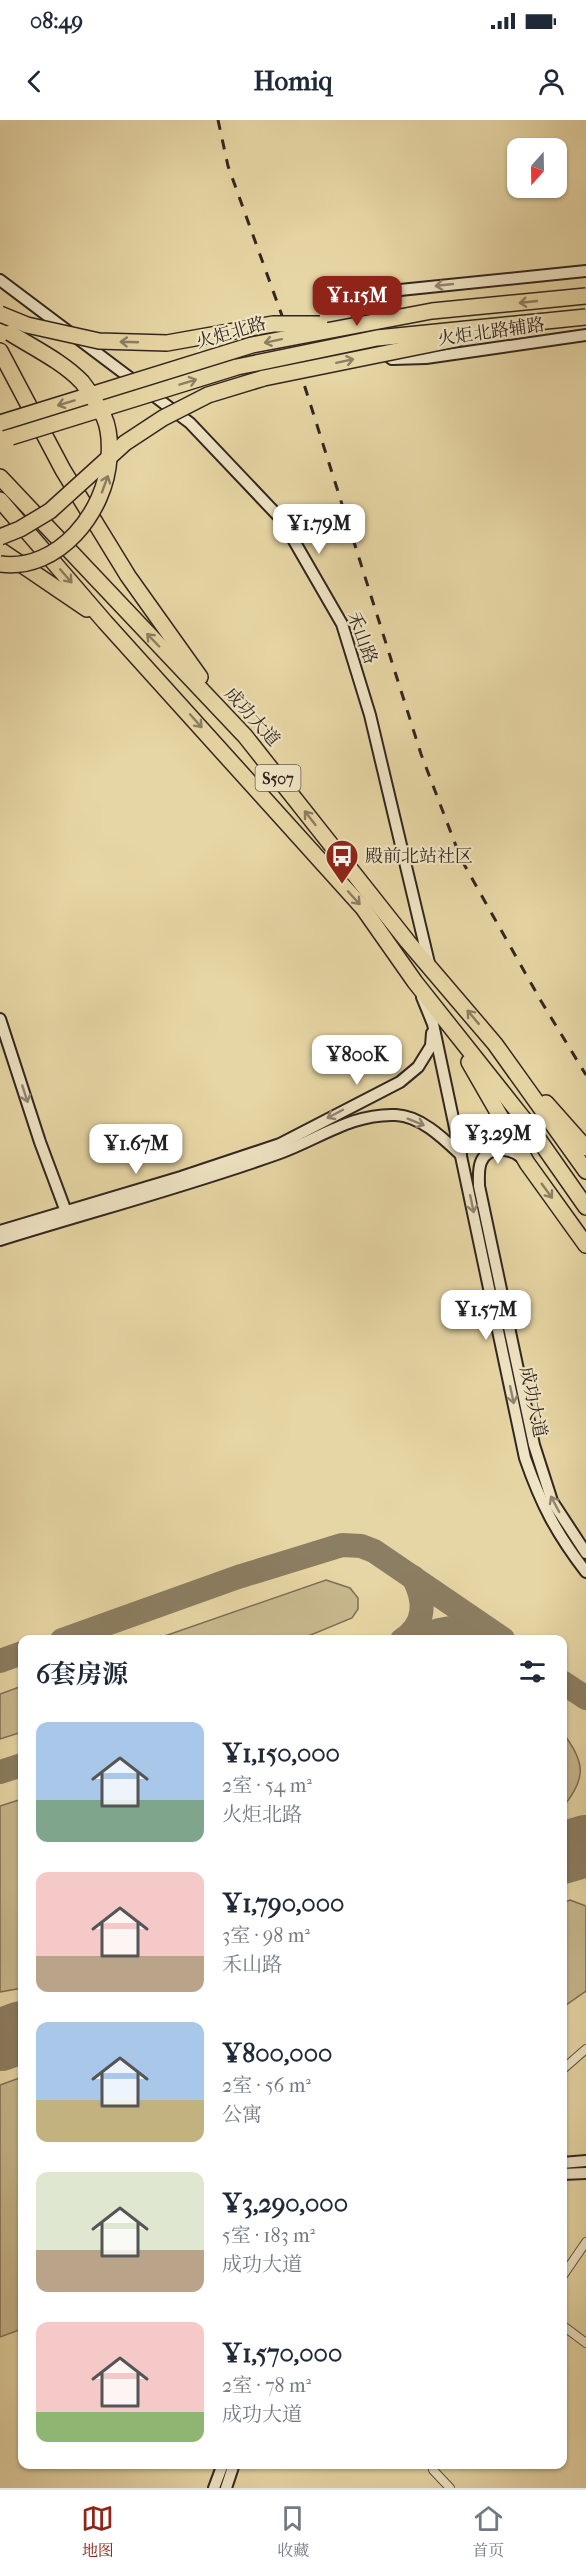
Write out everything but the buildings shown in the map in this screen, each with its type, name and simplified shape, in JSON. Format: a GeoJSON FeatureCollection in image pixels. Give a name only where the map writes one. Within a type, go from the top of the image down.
{"type":"FeatureCollection","features":[{"type":"Feature","properties":{"kind":"highway","name":"火炬北路"},"geometry":{"type":"LineString","coordinates":[[0,423],[252,345],[432,311],[586,296]]}},
{"type":"Feature","properties":{"kind":"highway"},"geometry":{"type":"LineString","coordinates":[[0,314],[27,325],[99,341],[156,343],[273,324],[353,325]]}},
{"type":"Feature","properties":{"kind":"highway","name":"火炬北路"},"geometry":{"type":"LineString","coordinates":[[6,438],[237,367],[377,338],[586,317]]}},
{"type":"Feature","properties":{"kind":"highway"},"geometry":{"type":"LineString","coordinates":[[0,537],[20,529],[50,511],[125,443],[163,418],[208,395],[264,378],[452,340],[510,325]]}},
{"type":"Feature","properties":{"kind":"highway"},"geometry":{"type":"LineString","coordinates":[[0,328],[53,360],[82,382],[105,420],[111,442],[108,474],[96,508],[78,532],[40,560],[0,564]]}},
{"type":"Feature","properties":{"kind":"highway"},"geometry":{"type":"LineString","coordinates":[[0,351],[63,470],[128,576],[182,654],[245,736]]}},
{"type":"Feature","properties":{"kind":"highway","name":"成功大道"},"geometry":{"type":"LineString","coordinates":[[0,477],[245,736],[408,942],[495,1044],[586,1172]]}},
{"type":"Feature","properties":{"kind":"highway","name":"S507"},"geometry":{"type":"LineString","coordinates":[[0,500],[105,622],[363,908],[415,982],[437,1020],[530,1127],[586,1207]]}},
{"type":"Feature","properties":{"kind":"highway"},"geometry":{"type":"LineString","coordinates":[[0,550],[105,622]]}},
{"type":"Feature","properties":{"kind":"highway"},"geometry":{"type":"LineString","coordinates":[[437,1020],[527,1163],[586,1245]]}},
{"type":"Feature","properties":{"kind":"highway"},"geometry":{"type":"LineString","coordinates":[[495,1044],[586,1148]]}},
{"type":"Feature","properties":{"kind":"highway","name":"S507"},"geometry":{"type":"LineString","coordinates":[[532,1098],[586,1166]]}},
{"type":"Feature","properties":{"kind":"main road","name":"火炬北路辅路"},"geometry":{"type":"LineString","coordinates":[[586,272],[400,290],[383,295],[375,306],[371,332],[376,346],[392,359],[426,358],[586,335]]}},
{"type":"Feature","properties":{"kind":"main road","name":"禾山路"},"geometry":{"type":"LineString","coordinates":[[0,280],[190,423],[282,520],[342,624],[370,715],[429,964]]}},
{"type":"Feature","properties":{"kind":"main road"},"geometry":{"type":"LineString","coordinates":[[0,1019],[67,1215]]}},
{"type":"Feature","properties":{"kind":"main road","name":"成功大道"},"geometry":{"type":"LineString","coordinates":[[437,1020],[446,1085],[525,1458],[538,1497],[560,1537],[586,1572]]}},
{"type":"Feature","properties":{"kind":"main road"},"geometry":{"type":"LineString","coordinates":[[0,1240],[67,1215],[280,1144],[400,1082],[418,1067],[431,1046],[437,1020]]}},
{"type":"Feature","properties":{"kind":"main road"},"geometry":{"type":"LineString","coordinates":[[0,1230],[183,1185],[283,1152],[337,1126],[373,1115],[399,1115],[425,1126],[461,1155]]}},
{"type":"Feature","properties":{"kind":"main road","name":"成功大道"},"geometry":{"type":"LineString","coordinates":[[527,1163],[513,1150],[501,1149],[490,1152],[482,1160],[479,1186],[534,1445],[552,1501],[586,1553]]}},
{"type":"Feature","properties":{"kind":"main road"},"geometry":{"type":"LineString","coordinates":[[567,2163],[586,2161]]}},
{"type":"Feature","properties":{"kind":"main road"},"geometry":{"type":"LineString","coordinates":[[567,2174],[586,2173]]}},
{"type":"Feature","properties":{"kind":"main road"},"geometry":{"type":"LineString","coordinates":[[214,2488],[221,2469]]}},
{"type":"Feature","properties":{"kind":"main road"},"geometry":{"type":"LineString","coordinates":[[226,2488],[232,2469]]}},
{"type":"Feature","properties":{"kind":"street"},"geometry":{"type":"LineString","coordinates":[[567,2066],[586,2049]]}},
{"type":"Feature","properties":{"kind":"street"},"geometry":{"type":"LineString","coordinates":[[567,2270],[586,2242]]}},
{"type":"Feature","properties":{"kind":"street"},"geometry":{"type":"LineString","coordinates":[[567,2329],[586,2343]]}},
{"type":"Feature","properties":{"kind":"street"},"geometry":{"type":"LineString","coordinates":[[433,2469],[450,2488]]}},
{"type":"Feature","properties":{"kind":"shaded area"},"geometry":{"type":"Polygon","coordinates":[[[326,1580],[350,1588],[358,1598],[358,1609],[352,1618],[311,1635],[168,1635],[326,1580]]]}},
{"type":"Feature","properties":{"kind":"shaded area"},"geometry":{"type":"Polygon","coordinates":[[[18,1687],[18,1733],[0,1739],[0,1694],[18,1687]]]}},
{"type":"Feature","properties":{"kind":"shaded area"},"geometry":{"type":"Polygon","coordinates":[[[567,1738],[576,1753],[580,1771],[567,1802],[567,1738]]]}},
{"type":"Feature","properties":{"kind":"shaded area"},"geometry":{"type":"Polygon","coordinates":[[[18,1800],[18,1989],[0,1992],[0,1806],[18,1800]]]}},
{"type":"Feature","properties":{"kind":"shaded area"},"geometry":{"type":"Polygon","coordinates":[[[570,1900],[586,1906],[586,1991],[567,2004],[567,1901],[570,1900]]]}},
{"type":"Feature","properties":{"kind":"shaded area"},"geometry":{"type":"Polygon","coordinates":[[[18,2078],[18,2330],[0,2337],[0,2085],[18,2078]]]}},
{"type":"Feature","properties":{"kind":"taxiway"},"geometry":{"type":"LineString","coordinates":[[76,1635],[238,1577],[342,1545],[361,1546],[374,1551],[497,1635]]}},
{"type":"Feature","properties":{"kind":"taxiway"},"geometry":{"type":"LineString","coordinates":[[409,1635],[416,1627],[422,1603],[413,1577]]}},
{"type":"Feature","properties":{"kind":"taxiway"},"geometry":{"type":"LineString","coordinates":[[423,1635],[456,1628],[477,1629],[487,1633]]}},
{"type":"Feature","properties":{"kind":"taxiway"},"geometry":{"type":"LineString","coordinates":[[0,1661],[18,1654]]}},
{"type":"Feature","properties":{"kind":"taxiway"},"geometry":{"type":"LineString","coordinates":[[567,1685],[586,1698]]}},
{"type":"Feature","properties":{"kind":"taxiway"},"geometry":{"type":"LineString","coordinates":[[0,1772],[18,1766]]}},
{"type":"Feature","properties":{"kind":"taxiway"},"geometry":{"type":"LineString","coordinates":[[567,1851],[586,1845]]}},
{"type":"Feature","properties":{"kind":"taxiway"},"geometry":{"type":"LineString","coordinates":[[0,2038],[7,2038]]}},
{"type":"Feature","properties":{"kind":"runway"},"geometry":{"type":"LineString","coordinates":[[567,1852],[586,1846]]}},
{"type":"Feature","properties":{"kind":"runway"},"geometry":{"type":"LineString","coordinates":[[0,2040],[18,2033]]}},
{"type":"Feature","properties":{"kind":"railway"},"geometry":{"type":"LineString","coordinates":[[218,120],[228,166],[285,324],[421,754],[461,859],[541,1001],[586,1075]]}},
{"type":"Feature","properties":{"kind":"place","name":"殿前北站社区"},"geometry":{"type":"Point","coordinates":[342,885]}}]}
